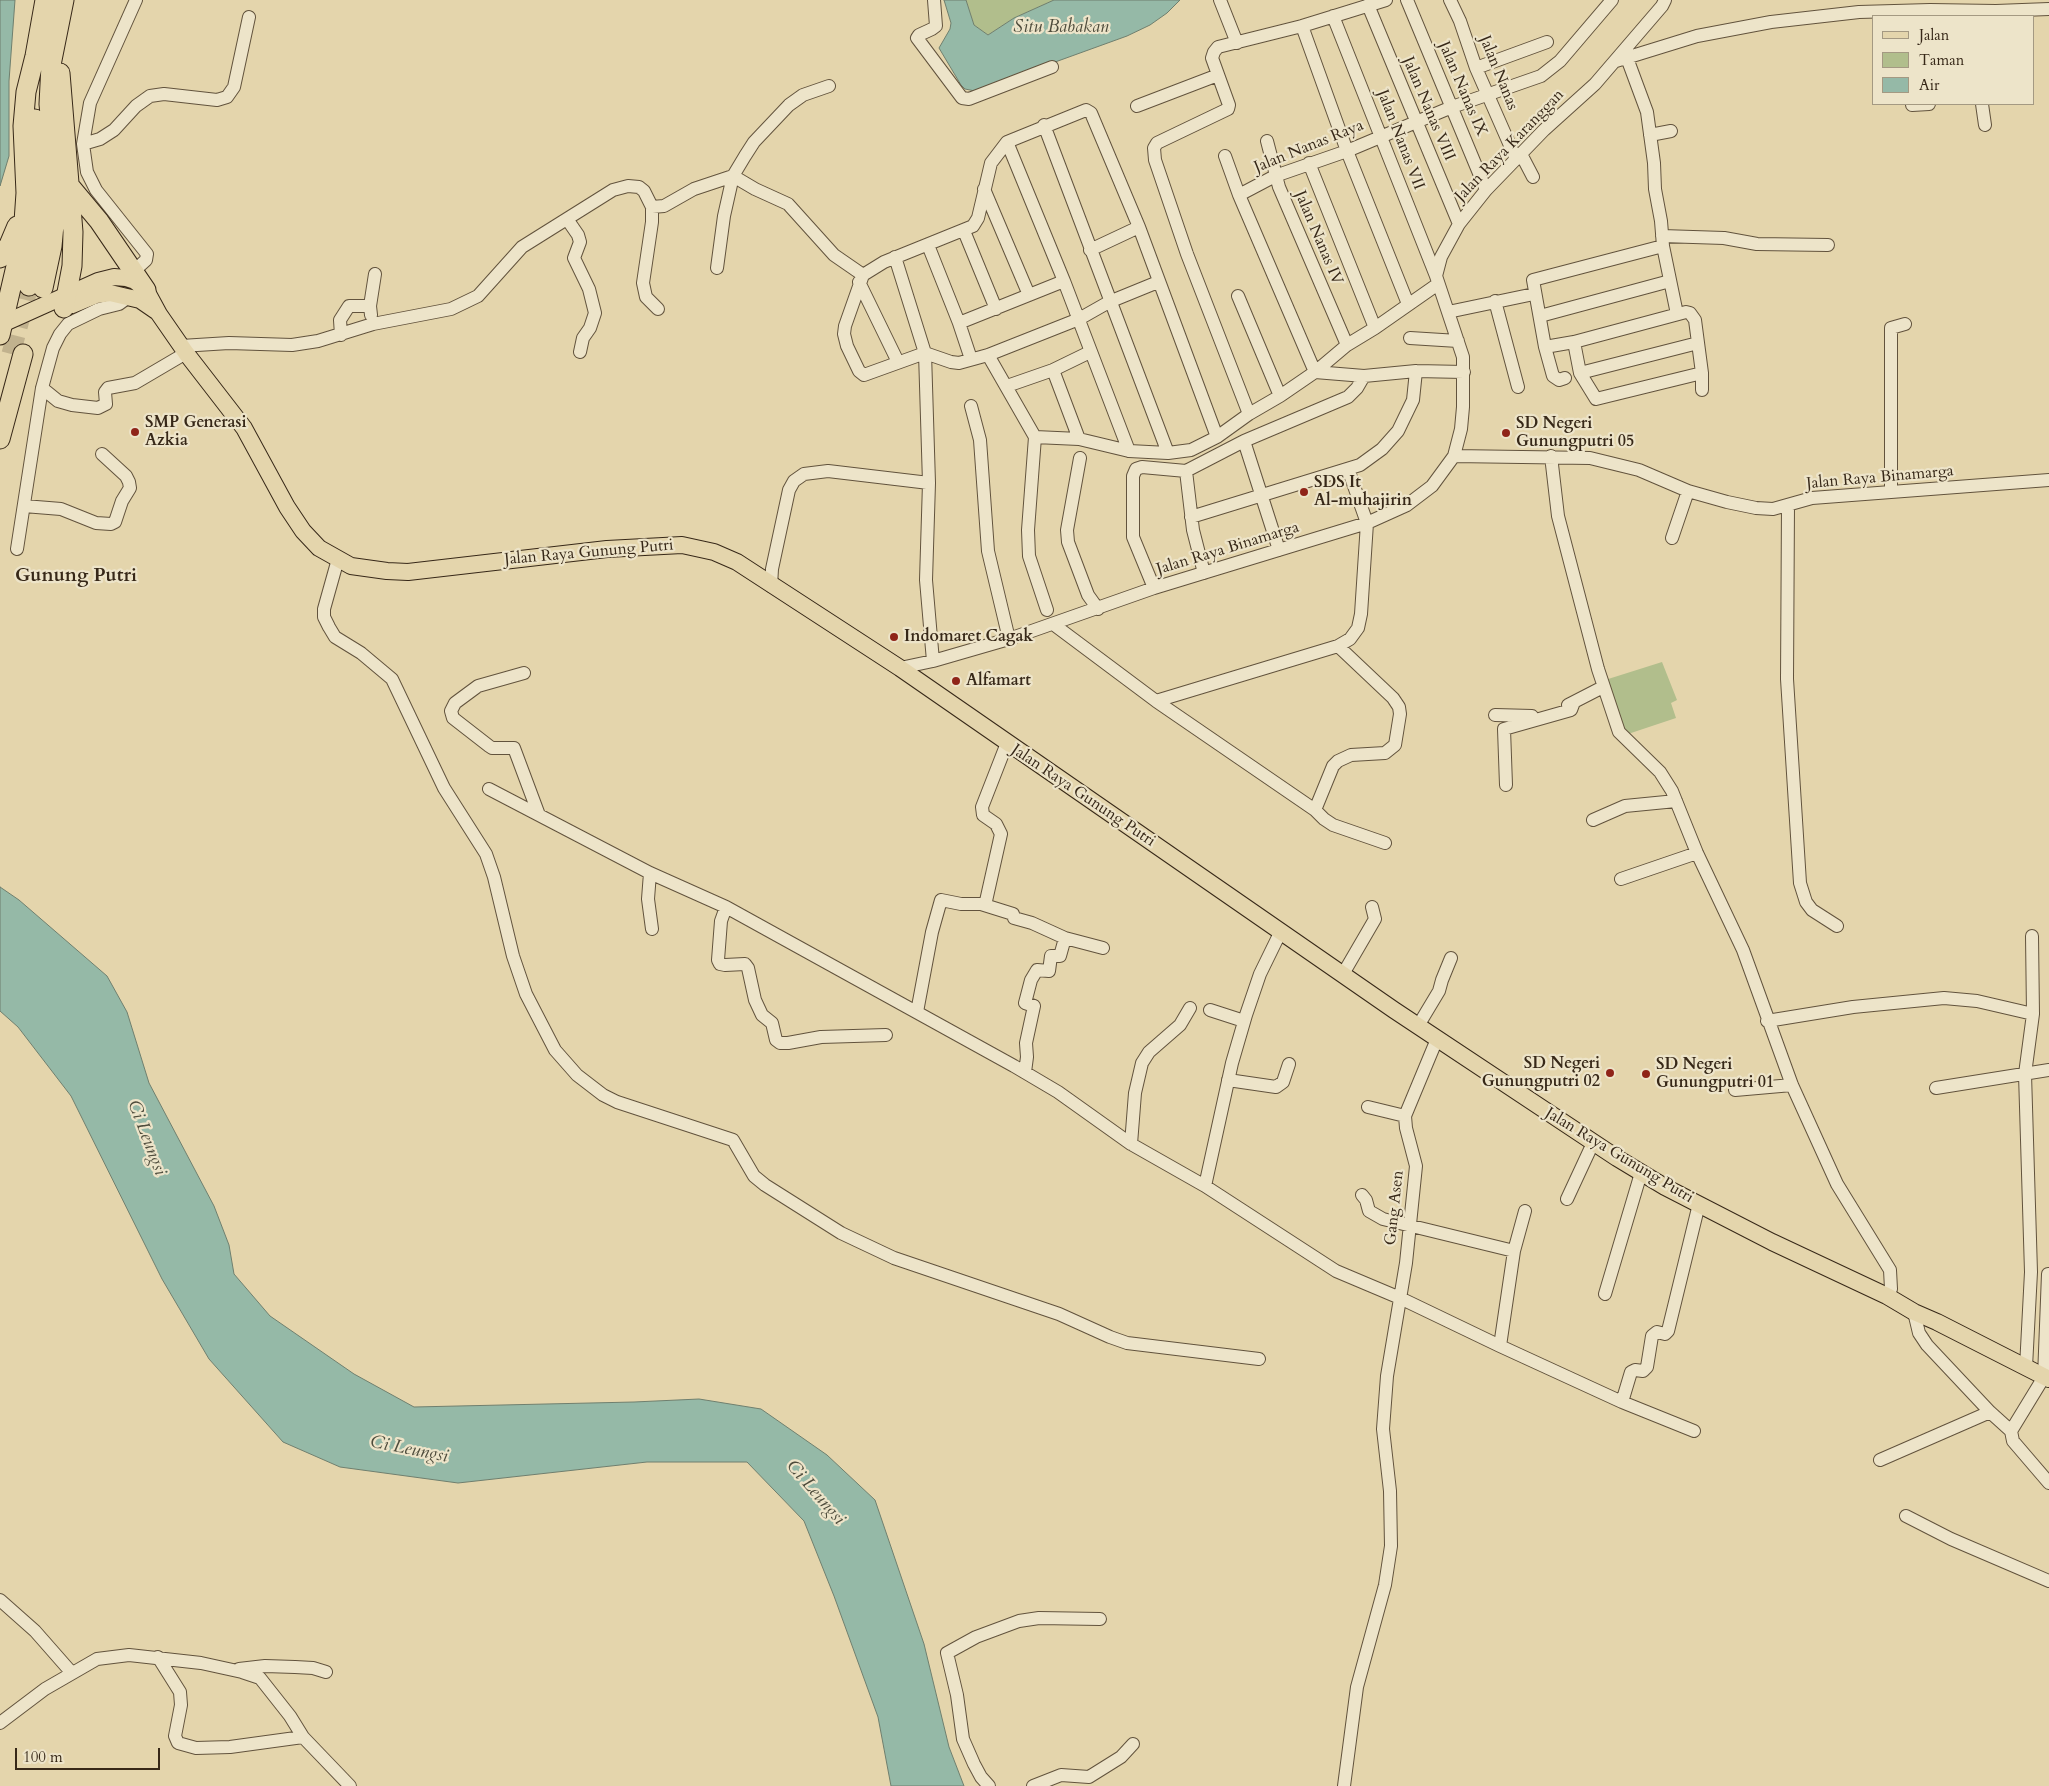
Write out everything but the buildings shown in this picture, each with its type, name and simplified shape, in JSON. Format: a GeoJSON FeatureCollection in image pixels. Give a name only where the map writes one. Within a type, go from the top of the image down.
{"type":"FeatureCollection","features":[{"type":"Feature","properties":{"kind":"highway"},"geometry":{"type":"LineString","coordinates":[[1,330],[22,236],[26,193],[25,101],[45,0]]}},
{"type":"Feature","properties":{"kind":"highway"},"geometry":{"type":"LineString","coordinates":[[35,56],[34,116],[42,209],[36,287],[52,246],[56,214],[56,178],[49,104],[51,65],[64,0]]}},
{"type":"Feature","properties":{"kind":"highway"},"geometry":{"type":"LineString","coordinates":[[57,36],[73,249],[65,302]]}},
{"type":"Feature","properties":{"kind":"highway"},"geometry":{"type":"LineString","coordinates":[[69,185],[99,221],[134,271],[138,293]]}},
{"type":"Feature","properties":{"kind":"highway"},"geometry":{"type":"LineString","coordinates":[[0,258],[9,245],[18,223],[26,193]]}},
{"type":"Feature","properties":{"kind":"highway"},"geometry":{"type":"LineString","coordinates":[[0,392],[17,354],[0,439]]}},
{"type":"Feature","properties":{"kind":"main road"},"geometry":{"type":"LineString","coordinates":[[1,330],[65,302],[98,281],[114,277],[126,278],[135,281],[138,293]]}},
{"type":"Feature","properties":{"kind":"main road","name":"Jalan Raya Gunung Putri"},"geometry":{"type":"LineString","coordinates":[[138,293],[160,314],[244,428],[287,508],[304,531],[319,548],[338,559],[351,566],[408,572],[607,549],[682,545],[714,552],[737,562],[771,586],[900,668],[1418,1026],[1593,1143],[1642,1173],[1772,1242],[1888,1296],[1914,1312],[1938,1322],[2047,1378]]}},
{"type":"Feature","properties":{"kind":"street"},"geometry":{"type":"LineString","coordinates":[[134,271],[146,260],[147,254],[96,190],[88,172],[83,144],[90,103],[136,0]]}},
{"type":"Feature","properties":{"kind":"street"},"geometry":{"type":"LineString","coordinates":[[934,0],[936,26],[917,38],[962,98],[969,99],[1052,67]]}},
{"type":"Feature","properties":{"kind":"street"},"geometry":{"type":"LineString","coordinates":[[1220,0],[1237,44]]}},
{"type":"Feature","properties":{"kind":"street"},"geometry":{"type":"LineString","coordinates":[[1249,414],[1187,254],[1155,160],[1154,148],[1158,143],[1228,109],[1212,58],[1218,47],[1237,44],[1302,26],[1386,0]]}},
{"type":"Feature","properties":{"kind":"street","name":"Jalan Nanas IX"},"geometry":{"type":"LineString","coordinates":[[1407,0],[1486,190]]}},
{"type":"Feature","properties":{"kind":"street","name":"Jalan Nanas"},"geometry":{"type":"LineString","coordinates":[[1450,0],[1488,94],[1518,156],[1533,177]]}},
{"type":"Feature","properties":{"kind":"street","name":"Jalan Nanas Raya"},"geometry":{"type":"LineString","coordinates":[[1239,195],[1275,176],[1347,151],[1452,107],[1541,76],[1551,69],[1612,0]]}},
{"type":"Feature","properties":{"kind":"street","name":"Jalan Raya Karanggan"},"geometry":{"type":"LineString","coordinates":[[1437,280],[1441,257],[1459,224],[1486,190],[1518,156],[1621,59],[1628,43],[1662,6],[1665,0]]}},
{"type":"Feature","properties":{"kind":"street","name":"Jalan Nanas VIII"},"geometry":{"type":"LineString","coordinates":[[1368,5],[1459,224]]}},
{"type":"Feature","properties":{"kind":"street"},"geometry":{"type":"LineString","coordinates":[[1677,314],[1662,241],[1661,221],[1654,189],[1647,112],[1621,59],[1697,36],[1771,22],[1859,12],[2049,9]]}},
{"type":"Feature","properties":{"kind":"street","name":"Jalan Nanas VII"},"geometry":{"type":"LineString","coordinates":[[1333,16],[1382,136],[1437,280]]}},
{"type":"Feature","properties":{"kind":"street"},"geometry":{"type":"LineString","coordinates":[[83,144],[100,138],[114,130],[136,106],[150,96],[164,94],[217,100],[227,97],[234,87],[249,17]]}},
{"type":"Feature","properties":{"kind":"street"},"geometry":{"type":"LineString","coordinates":[[1302,26],[1347,151],[1408,304]]}},
{"type":"Feature","properties":{"kind":"street"},"geometry":{"type":"LineString","coordinates":[[1476,68],[1547,42]]}},
{"type":"Feature","properties":{"kind":"street"},"geometry":{"type":"LineString","coordinates":[[1137,106],[1218,75]]}},
{"type":"Feature","properties":{"kind":"street"},"geometry":{"type":"LineString","coordinates":[[717,268],[724,216],[734,176],[754,142],[780,113],[803,94],[829,86]]}},
{"type":"Feature","properties":{"kind":"street"},"geometry":{"type":"LineString","coordinates":[[1982,105],[1985,125]]}},
{"type":"Feature","properties":{"kind":"street"},"geometry":{"type":"LineString","coordinates":[[1158,282],[1110,302],[1079,319],[988,355],[958,363],[925,353],[864,375],[859,371],[847,346],[844,334],[861,278],[895,257],[928,246],[973,226],[978,218],[991,163],[1007,142],[1044,125],[1086,110],[1090,111],[1138,228],[1217,437]]}},
{"type":"Feature","properties":{"kind":"street"},"geometry":{"type":"LineString","coordinates":[[1044,125],[1168,453]]}},
{"type":"Feature","properties":{"kind":"street"},"geometry":{"type":"LineString","coordinates":[[1650,135],[1671,131]]}},
{"type":"Feature","properties":{"kind":"street","name":"Jalan Nanas IV"},"geometry":{"type":"LineString","coordinates":[[1267,141],[1275,176],[1347,345]]}},
{"type":"Feature","properties":{"kind":"street"},"geometry":{"type":"LineString","coordinates":[[1007,142],[1064,281],[1129,451]]}},
{"type":"Feature","properties":{"kind":"street"},"geometry":{"type":"LineString","coordinates":[[1225,156],[1239,195],[1315,372]]}},
{"type":"Feature","properties":{"kind":"street"},"geometry":{"type":"LineString","coordinates":[[1309,163],[1375,328]]}},
{"type":"Feature","properties":{"kind":"street"},"geometry":{"type":"LineString","coordinates":[[652,207],[664,206],[694,189],[734,176],[755,189],[788,204],[834,255],[861,278],[898,362]]}},
{"type":"Feature","properties":{"kind":"street"},"geometry":{"type":"LineString","coordinates":[[42,388],[58,401],[72,405],[98,408],[106,404],[105,392],[108,388],[135,383],[184,349],[229,343],[292,345],[318,342],[373,324],[441,312],[471,301],[478,296],[522,247],[614,190],[628,186],[639,187],[644,191],[652,207],[652,222],[643,283],[646,297],[658,309]]}},
{"type":"Feature","properties":{"kind":"street"},"geometry":{"type":"LineString","coordinates":[[984,189],[1029,295]]}},
{"type":"Feature","properties":{"kind":"street"},"geometry":{"type":"LineString","coordinates":[[567,219],[578,235],[580,242],[574,258],[589,289],[595,313],[590,328],[583,338],[580,352]]}},
{"type":"Feature","properties":{"kind":"street"},"geometry":{"type":"LineString","coordinates":[[1090,250],[1138,228]]}},
{"type":"Feature","properties":{"kind":"street"},"geometry":{"type":"LineString","coordinates":[[964,231],[996,309]]}},
{"type":"Feature","properties":{"kind":"street"},"geometry":{"type":"LineString","coordinates":[[1565,378],[1558,380],[1553,376],[1545,347],[1533,280],[1662,241],[1724,238],[1757,244],[1828,245]]}},
{"type":"Feature","properties":{"kind":"street"},"geometry":{"type":"LineString","coordinates":[[928,246],[960,323],[971,359]]}},
{"type":"Feature","properties":{"kind":"street"},"geometry":{"type":"LineString","coordinates":[[895,257],[925,353],[929,483],[926,580],[933,662]]}},
{"type":"Feature","properties":{"kind":"street"},"geometry":{"type":"LineString","coordinates":[[373,324],[370,306],[375,274]]}},
{"type":"Feature","properties":{"kind":"street"},"geometry":{"type":"LineString","coordinates":[[1035,437],[1079,439],[1129,451],[1168,453],[1191,450],[1217,437],[1315,372],[1347,345],[1375,328],[1437,280],[1463,357],[1463,415],[1454,456]]}},
{"type":"Feature","properties":{"kind":"street"},"geometry":{"type":"LineString","coordinates":[[960,323],[1064,281]]}},
{"type":"Feature","properties":{"kind":"street"},"geometry":{"type":"LineString","coordinates":[[1540,316],[1670,281]]}},
{"type":"Feature","properties":{"kind":"street"},"geometry":{"type":"LineString","coordinates":[[17,549],[42,388],[53,348],[68,324],[99,309],[119,304],[138,293]]}},
{"type":"Feature","properties":{"kind":"street"},"geometry":{"type":"LineString","coordinates":[[1448,312],[1534,294]]}},
{"type":"Feature","properties":{"kind":"street"},"geometry":{"type":"LineString","coordinates":[[1238,296],[1280,396]]}},
{"type":"Feature","properties":{"kind":"street"},"geometry":{"type":"LineString","coordinates":[[1495,301],[1518,387]]}},
{"type":"Feature","properties":{"kind":"street"},"geometry":{"type":"LineString","coordinates":[[341,335],[340,320],[347,308],[352,305],[370,306]]}},
{"type":"Feature","properties":{"kind":"street"},"geometry":{"type":"LineString","coordinates":[[1545,347],[1574,342],[1686,312],[1693,316],[1695,320],[1702,373],[1702,390]]}},
{"type":"Feature","properties":{"kind":"street"},"geometry":{"type":"LineString","coordinates":[[1891,492],[1890,328],[1905,324]]}},
{"type":"Feature","properties":{"kind":"street"},"geometry":{"type":"LineString","coordinates":[[1410,338],[1458,341]]}},
{"type":"Feature","properties":{"kind":"street"},"geometry":{"type":"LineString","coordinates":[[1574,342],[1580,373],[1596,399],[1702,373]]}},
{"type":"Feature","properties":{"kind":"street"},"geometry":{"type":"LineString","coordinates":[[1580,373],[1698,342]]}},
{"type":"Feature","properties":{"kind":"street"},"geometry":{"type":"LineString","coordinates":[[1007,386],[1053,370],[1090,352]]}},
{"type":"Feature","properties":{"kind":"street"},"geometry":{"type":"LineString","coordinates":[[988,355],[1035,437],[1028,530],[1030,556],[1047,610]]}},
{"type":"Feature","properties":{"kind":"street"},"geometry":{"type":"LineString","coordinates":[[1053,370],[1079,439]]}},
{"type":"Feature","properties":{"kind":"street"},"geometry":{"type":"LineString","coordinates":[[1315,372],[1364,376],[1416,371],[1464,372]]}},
{"type":"Feature","properties":{"kind":"street"},"geometry":{"type":"LineString","coordinates":[[1191,517],[1360,465],[1382,449],[1398,431],[1413,400],[1416,371]]}},
{"type":"Feature","properties":{"kind":"street"},"geometry":{"type":"LineString","coordinates":[[1154,588],[1133,537],[1133,476],[1136,469],[1142,467],[1186,471],[1244,441],[1348,397],[1357,388],[1364,376]]}},
{"type":"Feature","properties":{"kind":"street"},"geometry":{"type":"LineString","coordinates":[[971,406],[980,440],[988,551],[1010,639]]}},
{"type":"Feature","properties":{"kind":"street"},"geometry":{"type":"LineString","coordinates":[[1244,441],[1279,550]]}},
{"type":"Feature","properties":{"kind":"street"},"geometry":{"type":"LineString","coordinates":[[24,506],[61,509],[96,523],[112,524],[115,522],[122,501],[130,488],[126,476],[102,454]]}},
{"type":"Feature","properties":{"kind":"street","name":"Jalan Raya Binamarga"},"geometry":{"type":"LineString","coordinates":[[900,668],[933,662],[1010,639],[1154,588],[1368,523],[1407,505],[1418,497],[1443,473],[1454,456],[1590,458],[1613,462],[1639,470],[1688,491],[1726,502],[1756,508],[1774,509],[1812,498],[2049,480]]}},
{"type":"Feature","properties":{"kind":"street"},"geometry":{"type":"LineString","coordinates":[[1551,456],[1558,516],[1603,687],[1619,732],[1666,779],[1697,853],[1743,950],[1792,1085],[1837,1184],[1890,1270],[1891,1289],[1888,1296]]}},
{"type":"Feature","properties":{"kind":"street"},"geometry":{"type":"LineString","coordinates":[[1080,458],[1067,530],[1068,542],[1088,595],[1098,609]]}},
{"type":"Feature","properties":{"kind":"street"},"geometry":{"type":"LineString","coordinates":[[1156,701],[1338,646],[1350,639],[1358,628],[1362,614],[1368,523],[1348,469]]}},
{"type":"Feature","properties":{"kind":"street"},"geometry":{"type":"LineString","coordinates":[[771,586],[772,569],[789,490],[794,481],[804,474],[828,471],[929,483]]}},
{"type":"Feature","properties":{"kind":"street"},"geometry":{"type":"LineString","coordinates":[[1186,471],[1191,517],[1204,573]]}},
{"type":"Feature","properties":{"kind":"street"},"geometry":{"type":"LineString","coordinates":[[1672,538],[1688,491]]}},
{"type":"Feature","properties":{"kind":"street"},"geometry":{"type":"LineString","coordinates":[[1788,505],[1787,679],[1800,883],[1806,902],[1812,910],[1837,926]]}},
{"type":"Feature","properties":{"kind":"street"},"geometry":{"type":"LineString","coordinates":[[338,559],[324,608],[324,617],[335,637],[361,653],[392,679],[444,788],[486,854],[494,877],[513,956],[526,994],[555,1050],[576,1075],[603,1096],[616,1102],[733,1140],[754,1176],[765,1185],[841,1232],[894,1258],[1059,1314],[1128,1343],[1259,1359]]}},
{"type":"Feature","properties":{"kind":"street"},"geometry":{"type":"LineString","coordinates":[[1053,624],[1156,701],[1315,810],[1333,825],[1385,844]]}},
{"type":"Feature","properties":{"kind":"street"},"geometry":{"type":"LineString","coordinates":[[1315,810],[1333,766],[1338,760],[1351,755],[1384,754],[1395,745],[1400,714],[1399,707],[1392,698],[1338,646]]}},
{"type":"Feature","properties":{"kind":"street"},"geometry":{"type":"LineString","coordinates":[[524,673],[478,686],[455,703],[451,711],[453,718],[488,746],[492,748],[514,748],[539,815]]}},
{"type":"Feature","properties":{"kind":"street"},"geometry":{"type":"LineString","coordinates":[[1495,715],[1527,717],[1548,713],[1603,687]]}},
{"type":"Feature","properties":{"kind":"street"},"geometry":{"type":"LineString","coordinates":[[1506,785],[1504,729],[1571,710],[1574,702]]}},
{"type":"Feature","properties":{"kind":"street"},"geometry":{"type":"LineString","coordinates":[[981,904],[986,900],[1001,834],[996,824],[983,815],[982,808],[1007,743]]}},
{"type":"Feature","properties":{"kind":"street"},"geometry":{"type":"LineString","coordinates":[[489,789],[650,873],[726,907],[1025,1072],[1058,1092],[1131,1144],[1205,1186],[1336,1271],[1400,1298],[1622,1402],[1694,1431]]}},
{"type":"Feature","properties":{"kind":"street"},"geometry":{"type":"LineString","coordinates":[[1593,820],[1625,806],[1676,801]]}},
{"type":"Feature","properties":{"kind":"street"},"geometry":{"type":"LineString","coordinates":[[1621,879],[1697,853]]}},
{"type":"Feature","properties":{"kind":"street"},"geometry":{"type":"LineString","coordinates":[[650,873],[648,899],[652,929]]}},
{"type":"Feature","properties":{"kind":"street"},"geometry":{"type":"LineString","coordinates":[[917,1012],[932,932],[941,900],[961,904],[981,904],[1012,914],[1014,918],[1032,923],[1065,938],[1103,948]]}},
{"type":"Feature","properties":{"kind":"street"},"geometry":{"type":"LineString","coordinates":[[1343,974],[1375,919],[1372,906]]}},
{"type":"Feature","properties":{"kind":"street"},"geometry":{"type":"LineString","coordinates":[[726,907],[721,921],[718,960],[720,964],[725,966],[745,964],[748,968],[755,1000],[762,1015],[772,1023],[776,1040],[780,1043],[788,1043],[821,1037],[886,1035]]}},
{"type":"Feature","properties":{"kind":"street"},"geometry":{"type":"LineString","coordinates":[[1205,1186],[1228,1080],[1244,1021],[1260,974],[1281,931]]}},
{"type":"Feature","properties":{"kind":"street"},"geometry":{"type":"LineString","coordinates":[[2026,1367],[2031,1272],[2025,1074],[2033,1014],[2032,936]]}},
{"type":"Feature","properties":{"kind":"street"},"geometry":{"type":"LineString","coordinates":[[1025,1072],[1027,1038],[1034,1011],[1034,1006],[1026,1004],[1031,980],[1037,970],[1048,971],[1051,956],[1060,956],[1065,938]]}},
{"type":"Feature","properties":{"kind":"street"},"geometry":{"type":"LineString","coordinates":[[1418,1026],[1439,991],[1451,958]]}},
{"type":"Feature","properties":{"kind":"street"},"geometry":{"type":"LineString","coordinates":[[1767,1020],[1853,1006],[1944,998],[1977,1001],[2033,1014]]}},
{"type":"Feature","properties":{"kind":"street"},"geometry":{"type":"LineString","coordinates":[[1131,1144],[1135,1093],[1142,1063],[1149,1052],[1180,1025],[1190,1008]]}},
{"type":"Feature","properties":{"kind":"street"},"geometry":{"type":"LineString","coordinates":[[1210,1010],[1244,1021]]}},
{"type":"Feature","properties":{"kind":"street"},"geometry":{"type":"LineString","coordinates":[[1368,1107],[1405,1116],[1437,1039]]}},
{"type":"Feature","properties":{"kind":"street"},"geometry":{"type":"LineString","coordinates":[[1228,1080],[1276,1087],[1283,1082],[1289,1064]]}},
{"type":"Feature","properties":{"kind":"street"},"geometry":{"type":"LineString","coordinates":[[1936,1088],[2049,1070]]}},
{"type":"Feature","properties":{"kind":"street"},"geometry":{"type":"LineString","coordinates":[[1734,1090],[1792,1085]]}},
{"type":"Feature","properties":{"kind":"street","name":"Gang Asen"},"geometry":{"type":"LineString","coordinates":[[1344,1786],[1357,1687],[1385,1585],[1391,1546],[1390,1491],[1383,1429],[1387,1376],[1410,1226],[1416,1166],[1406,1128],[1405,1116]]}},
{"type":"Feature","properties":{"kind":"street"},"geometry":{"type":"LineString","coordinates":[[1567,1199],[1593,1143]]}},
{"type":"Feature","properties":{"kind":"street"},"geometry":{"type":"LineString","coordinates":[[1605,1294],[1642,1173]]}},
{"type":"Feature","properties":{"kind":"street"},"geometry":{"type":"LineString","coordinates":[[1362,1195],[1366,1200],[1368,1210],[1384,1220],[1514,1252]]}},
{"type":"Feature","properties":{"kind":"street"},"geometry":{"type":"LineString","coordinates":[[1622,1402],[1632,1372],[1644,1370],[1647,1367],[1652,1336],[1657,1332],[1665,1334],[1668,1331],[1699,1204]]}},
{"type":"Feature","properties":{"kind":"street"},"geometry":{"type":"LineString","coordinates":[[1500,1346],[1514,1252],[1526,1211]]}},
{"type":"Feature","properties":{"kind":"street"},"geometry":{"type":"LineString","coordinates":[[2011,1431],[2047,1378],[2048,1274],[2031,1272]]}},
{"type":"Feature","properties":{"kind":"street"},"geometry":{"type":"LineString","coordinates":[[1914,1312],[1919,1333],[1927,1344],[1990,1412],[2011,1431],[2013,1441],[2049,1483]]}},
{"type":"Feature","properties":{"kind":"street"},"geometry":{"type":"LineString","coordinates":[[1880,1460],[1990,1412]]}},
{"type":"Feature","properties":{"kind":"street"},"geometry":{"type":"LineString","coordinates":[[1906,1516],[1951,1539],[2049,1581]]}},
{"type":"Feature","properties":{"kind":"street"},"geometry":{"type":"LineString","coordinates":[[0,1600],[35,1631],[72,1672]]}},
{"type":"Feature","properties":{"kind":"street"},"geometry":{"type":"LineString","coordinates":[[989,1786],[981,1777],[963,1739],[957,1695],[947,1653],[976,1637],[1019,1621],[1039,1618],[1100,1619]]}},
{"type":"Feature","properties":{"kind":"street"},"geometry":{"type":"LineString","coordinates":[[0,1723],[45,1689],[72,1672],[107,1656],[158,1657],[201,1663],[260,1678],[290,1716],[303,1737],[350,1786]]}},
{"type":"Feature","properties":{"kind":"street"},"geometry":{"type":"LineString","coordinates":[[158,1657],[180,1692],[181,1705],[175,1736],[178,1743],[188,1748],[230,1747],[303,1737]]}},
{"type":"Feature","properties":{"kind":"street"},"geometry":{"type":"LineString","coordinates":[[234,1670],[251,1667],[285,1667],[312,1668],[326,1672]]}},
{"type":"Feature","properties":{"kind":"street"},"geometry":{"type":"LineString","coordinates":[[1032,1786],[1061,1775],[1089,1777],[1120,1757],[1133,1744]]}},
{"type":"Feature","properties":{"kind":"green space"},"geometry":{"type":"Polygon","coordinates":[[[966,0],[1054,0],[1014,18],[988,35],[974,25],[966,0]]]}},
{"type":"Feature","properties":{"kind":"green space"},"geometry":{"type":"Polygon","coordinates":[[[1662,662],[1677,700],[1671,703],[1676,718],[1625,735],[1605,680],[1662,662]]]}},
{"type":"Feature","properties":{"kind":"water"},"geometry":{"type":"Polygon","coordinates":[[[0,0],[15,0],[9,81],[9,156],[0,186],[0,0]]]}},
{"type":"Feature","properties":{"kind":"water","name":"Situ Babakan"},"geometry":{"type":"Polygon","coordinates":[[[944,0],[966,0],[974,25],[988,35],[1014,18],[1054,0],[1180,0],[1167,13],[1150,25],[1127,36],[975,91],[965,89],[961,85],[939,48],[950,29],[951,23],[944,0]]]}},
{"type":"Feature","properties":{"kind":"water","name":"Ci Leungsi"},"geometry":{"type":"Polygon","coordinates":[[[0,887],[19,900],[107,976],[127,1012],[149,1083],[214,1206],[229,1245],[234,1274],[270,1316],[354,1374],[414,1407],[699,1399],[761,1409],[827,1455],[875,1500],[924,1644],[949,1747],[964,1786],[891,1786],[878,1717],[834,1596],[804,1521],[747,1462],[647,1462],[458,1483],[340,1467],[283,1442],[209,1359],[162,1279],[71,1096],[18,1027],[0,1011],[0,887]]]}},
{"type":"Feature","properties":{"kind":"tunnel"},"geometry":{"type":"LineString","coordinates":[[11,354],[29,286]]}},
{"type":"Feature","properties":{"kind":"place","name":"SMP Generasi Azkia"},"geometry":{"type":"Point","coordinates":[135,432]}},
{"type":"Feature","properties":{"kind":"place","name":"SD Negeri Gunungputri 05"},"geometry":{"type":"Point","coordinates":[1506,433]}},
{"type":"Feature","properties":{"kind":"place","name":"SDS It Al-muhajirin"},"geometry":{"type":"Point","coordinates":[1304,492]}},
{"type":"Feature","properties":{"kind":"place","name":"Indomaret Cagak"},"geometry":{"type":"Point","coordinates":[894,637]}},
{"type":"Feature","properties":{"kind":"place","name":"Alfamart"},"geometry":{"type":"Point","coordinates":[956,681]}},
{"type":"Feature","properties":{"kind":"place","name":"SD Negeri Gunungputri 02"},"geometry":{"type":"Point","coordinates":[1610,1073]}},
{"type":"Feature","properties":{"kind":"place","name":"SD Negeri Gunungputri 01"},"geometry":{"type":"Point","coordinates":[1646,1074]}},
{"type":"Feature","properties":{"kind":"district","name":"Gunung Putri"},"geometry":{"type":"Point","coordinates":[76,577]}}]}
